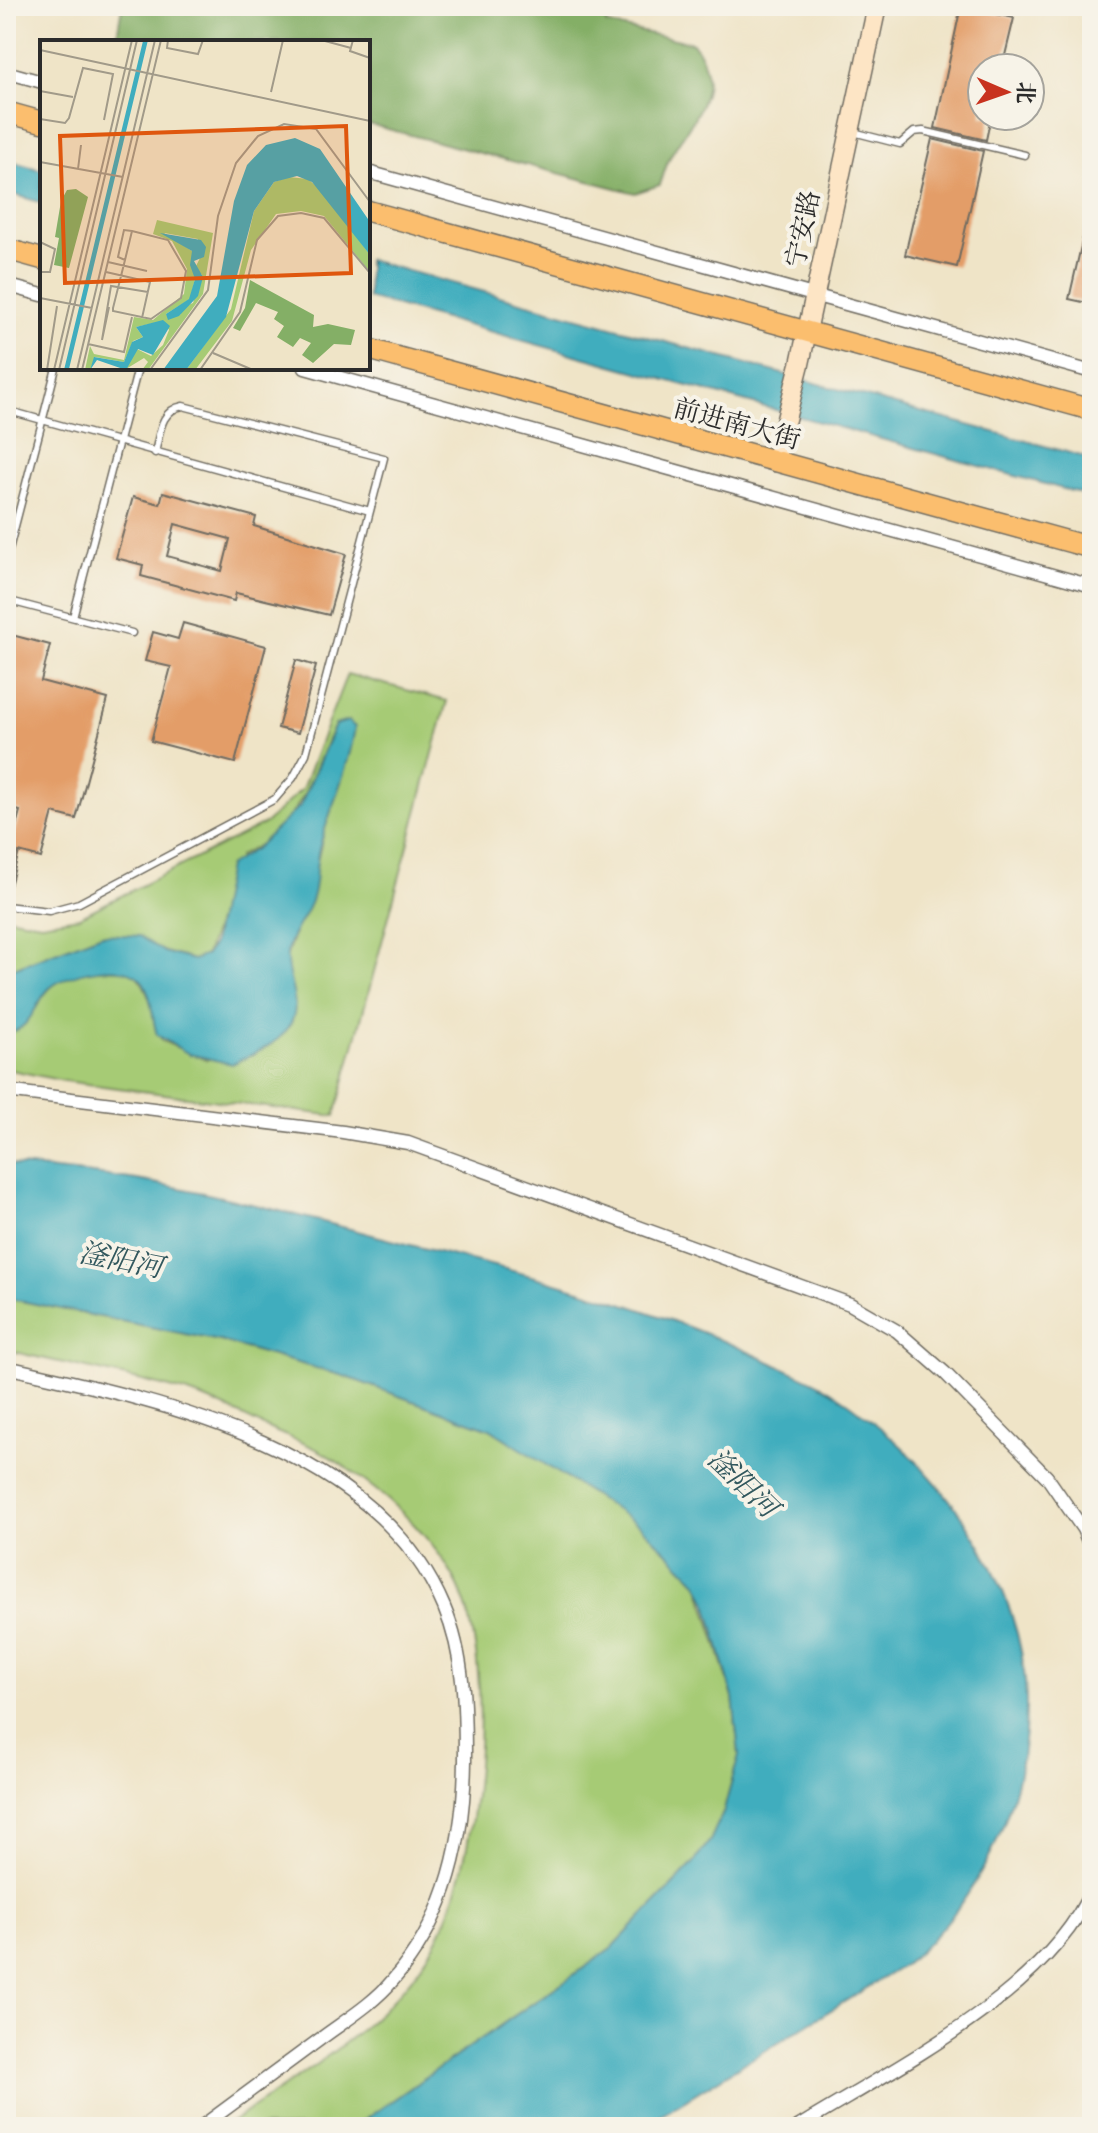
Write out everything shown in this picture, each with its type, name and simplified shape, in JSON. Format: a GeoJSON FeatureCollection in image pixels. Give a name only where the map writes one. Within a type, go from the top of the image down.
{"type":"FeatureCollection","features":[{"type":"Feature","properties":{"kind":"main road"},"geometry":{"type":"LineString","coordinates":[[6,112],[40,121]]}},
{"type":"Feature","properties":{"kind":"main road"},"geometry":{"type":"LineString","coordinates":[[370,212],[1092,410]]}},
{"type":"Feature","properties":{"kind":"main road"},"geometry":{"type":"LineString","coordinates":[[6,249],[40,258]]}},
{"type":"Feature","properties":{"kind":"main road","name":"前进南大街"},"geometry":{"type":"LineString","coordinates":[[370,350],[1092,548]]}},
{"type":"Feature","properties":{"kind":"street","name":"宁安路"},"geometry":{"type":"LineString","coordinates":[[775,462],[800,364],[877,6]]}},
{"type":"Feature","properties":{"kind":"street"},"geometry":{"type":"LineString","coordinates":[[6,72],[40,81]]}},
{"type":"Feature","properties":{"kind":"street"},"geometry":{"type":"LineString","coordinates":[[370,173],[1092,372]]}},
{"type":"Feature","properties":{"kind":"street"},"geometry":{"type":"LineString","coordinates":[[6,285],[40,294]]}},
{"type":"Feature","properties":{"kind":"street"},"geometry":{"type":"LineString","coordinates":[[312,370],[1092,586]]}},
{"type":"Feature","properties":{"kind":"street"},"geometry":{"type":"LineString","coordinates":[[6,1091],[343,1132],[408,1143],[850,1304],[897,1331],[945,1373],[1047,1477],[1083,1529],[1092,1551]]}},
{"type":"Feature","properties":{"kind":"street"},"geometry":{"type":"LineString","coordinates":[[6,1367],[94,1386],[191,1414],[272,1445],[324,1473],[370,1507],[420,1563],[444,1607],[459,1659],[465,1712],[464,1780],[450,1878],[436,1915],[392,1981],[201,2127]]}},
{"type":"Feature","properties":{"kind":"street"},"geometry":{"type":"LineString","coordinates":[[798,2127],[954,2031],[1030,1972],[1082,1911],[1092,1889]]}},
{"type":"Feature","properties":{"kind":"lane"},"geometry":{"type":"LineString","coordinates":[[850,131],[900,144],[914,132],[923,131],[1025,155]]}},
{"type":"Feature","properties":{"kind":"lane"},"geometry":{"type":"LineString","coordinates":[[6,561],[56,370]]}},
{"type":"Feature","properties":{"kind":"lane"},"geometry":{"type":"LineString","coordinates":[[73,617],[137,370]]}},
{"type":"Feature","properties":{"kind":"lane"},"geometry":{"type":"LineString","coordinates":[[6,906],[49,911],[79,903],[283,793],[306,754],[384,458],[183,406],[172,408],[166,414],[155,453]]}},
{"type":"Feature","properties":{"kind":"lane"},"geometry":{"type":"LineString","coordinates":[[6,410],[370,511]]}},
{"type":"Feature","properties":{"kind":"lane"},"geometry":{"type":"LineString","coordinates":[[6,600],[132,633]]}},
{"type":"Feature","properties":{"kind":"green space"},"geometry":{"type":"Polygon","coordinates":[[[122,6],[609,6],[606,24],[693,43],[702,58],[706,86],[698,111],[672,154],[660,185],[635,193],[370,125],[370,40],[116,40],[122,6]]]}},
{"type":"Feature","properties":{"kind":"green space"},"geometry":{"type":"Polygon","coordinates":[[[347,674],[447,701],[335,1116],[64,1081],[6,1069],[6,1034],[26,1022],[56,983],[87,971],[131,971],[148,994],[162,1041],[207,1060],[293,994],[285,961],[315,871],[349,721],[335,725],[309,783],[290,816],[277,831],[239,856],[206,955],[193,960],[102,934],[6,971],[6,917],[41,923],[79,917],[266,823],[302,789],[347,674]]]}},
{"type":"Feature","properties":{"kind":"green space"},"geometry":{"type":"Polygon","coordinates":[[[6,1298],[220,1341],[344,1376],[490,1429],[618,1508],[641,1526],[698,1583],[733,1697],[739,1755],[724,1810],[711,1839],[692,1865],[611,1949],[354,2127],[224,2127],[339,2048],[366,2025],[414,1975],[433,1947],[449,1912],[472,1820],[480,1716],[470,1622],[458,1586],[434,1547],[402,1512],[365,1481],[314,1448],[194,1395],[6,1350],[6,1298]]]}},
{"type":"Feature","properties":{"kind":"water"},"geometry":{"type":"Polygon","coordinates":[[[6,160],[40,169],[40,202],[6,192],[6,160]]]}},
{"type":"Feature","properties":{"kind":"water"},"geometry":{"type":"Polygon","coordinates":[[[370,261],[1092,459],[1092,497],[370,299],[370,261]]]}},
{"type":"Feature","properties":{"kind":"water"},"geometry":{"type":"Polygon","coordinates":[[[348,721],[355,727],[352,743],[319,849],[312,898],[288,947],[295,1005],[291,1023],[280,1037],[232,1064],[189,1054],[157,1035],[143,982],[135,975],[110,969],[80,973],[55,984],[26,1023],[6,1034],[6,971],[102,934],[139,936],[164,952],[193,960],[206,955],[213,944],[228,866],[256,848],[300,806],[335,725],[348,721]]]}},
{"type":"Feature","properties":{"kind":"water","name":"滏阳河"},"geometry":{"type":"Polygon","coordinates":[[[6,1164],[176,1187],[570,1287],[729,1343],[824,1387],[869,1418],[905,1450],[966,1523],[991,1565],[1009,1608],[1021,1654],[1026,1700],[1018,1775],[994,1846],[977,1880],[955,1911],[931,1940],[904,1965],[641,2127],[354,2127],[611,1949],[692,1865],[711,1839],[724,1810],[739,1755],[733,1697],[707,1603],[698,1583],[641,1526],[490,1429],[344,1376],[220,1341],[6,1298],[6,1164]]]}},
{"type":"Feature","properties":{"kind":"building"},"geometry":{"type":"Polygon","coordinates":[[[961,6],[1014,18],[1006,52],[966,52],[966,132],[988,132],[986,140],[935,128],[961,6]]]}},
{"type":"Feature","properties":{"kind":"building"},"geometry":{"type":"Polygon","coordinates":[[[932,139],[983,151],[957,267],[905,255],[932,139]]]}},
{"type":"Feature","properties":{"kind":"building"},"geometry":{"type":"Polygon","coordinates":[[[1087,220],[1092,220],[1092,304],[1069,299],[1087,220]]]}},
{"type":"Feature","properties":{"kind":"building"},"geometry":{"type":"Polygon","coordinates":[[[163,492],[256,517],[254,526],[346,554],[329,615],[236,593],[234,601],[141,576],[143,565],[116,558],[133,497],[160,504],[163,492]],[[175,524],[167,556],[222,571],[230,539],[175,524]]]}},
{"type":"Feature","properties":{"kind":"building"},"geometry":{"type":"Polygon","coordinates":[[[183,623],[266,646],[235,763],[151,741],[171,667],[145,661],[153,632],[178,639],[183,623]]]}},
{"type":"Feature","properties":{"kind":"building"},"geometry":{"type":"Polygon","coordinates":[[[8,634],[50,645],[41,681],[108,699],[76,819],[53,813],[41,858],[19,852],[10,886],[6,885],[6,835],[13,837],[20,811],[6,807],[8,634]]]}},
{"type":"Feature","properties":{"kind":"building"},"geometry":{"type":"Polygon","coordinates":[[[296,660],[316,666],[298,733],[278,728],[296,660]]]}}]}
